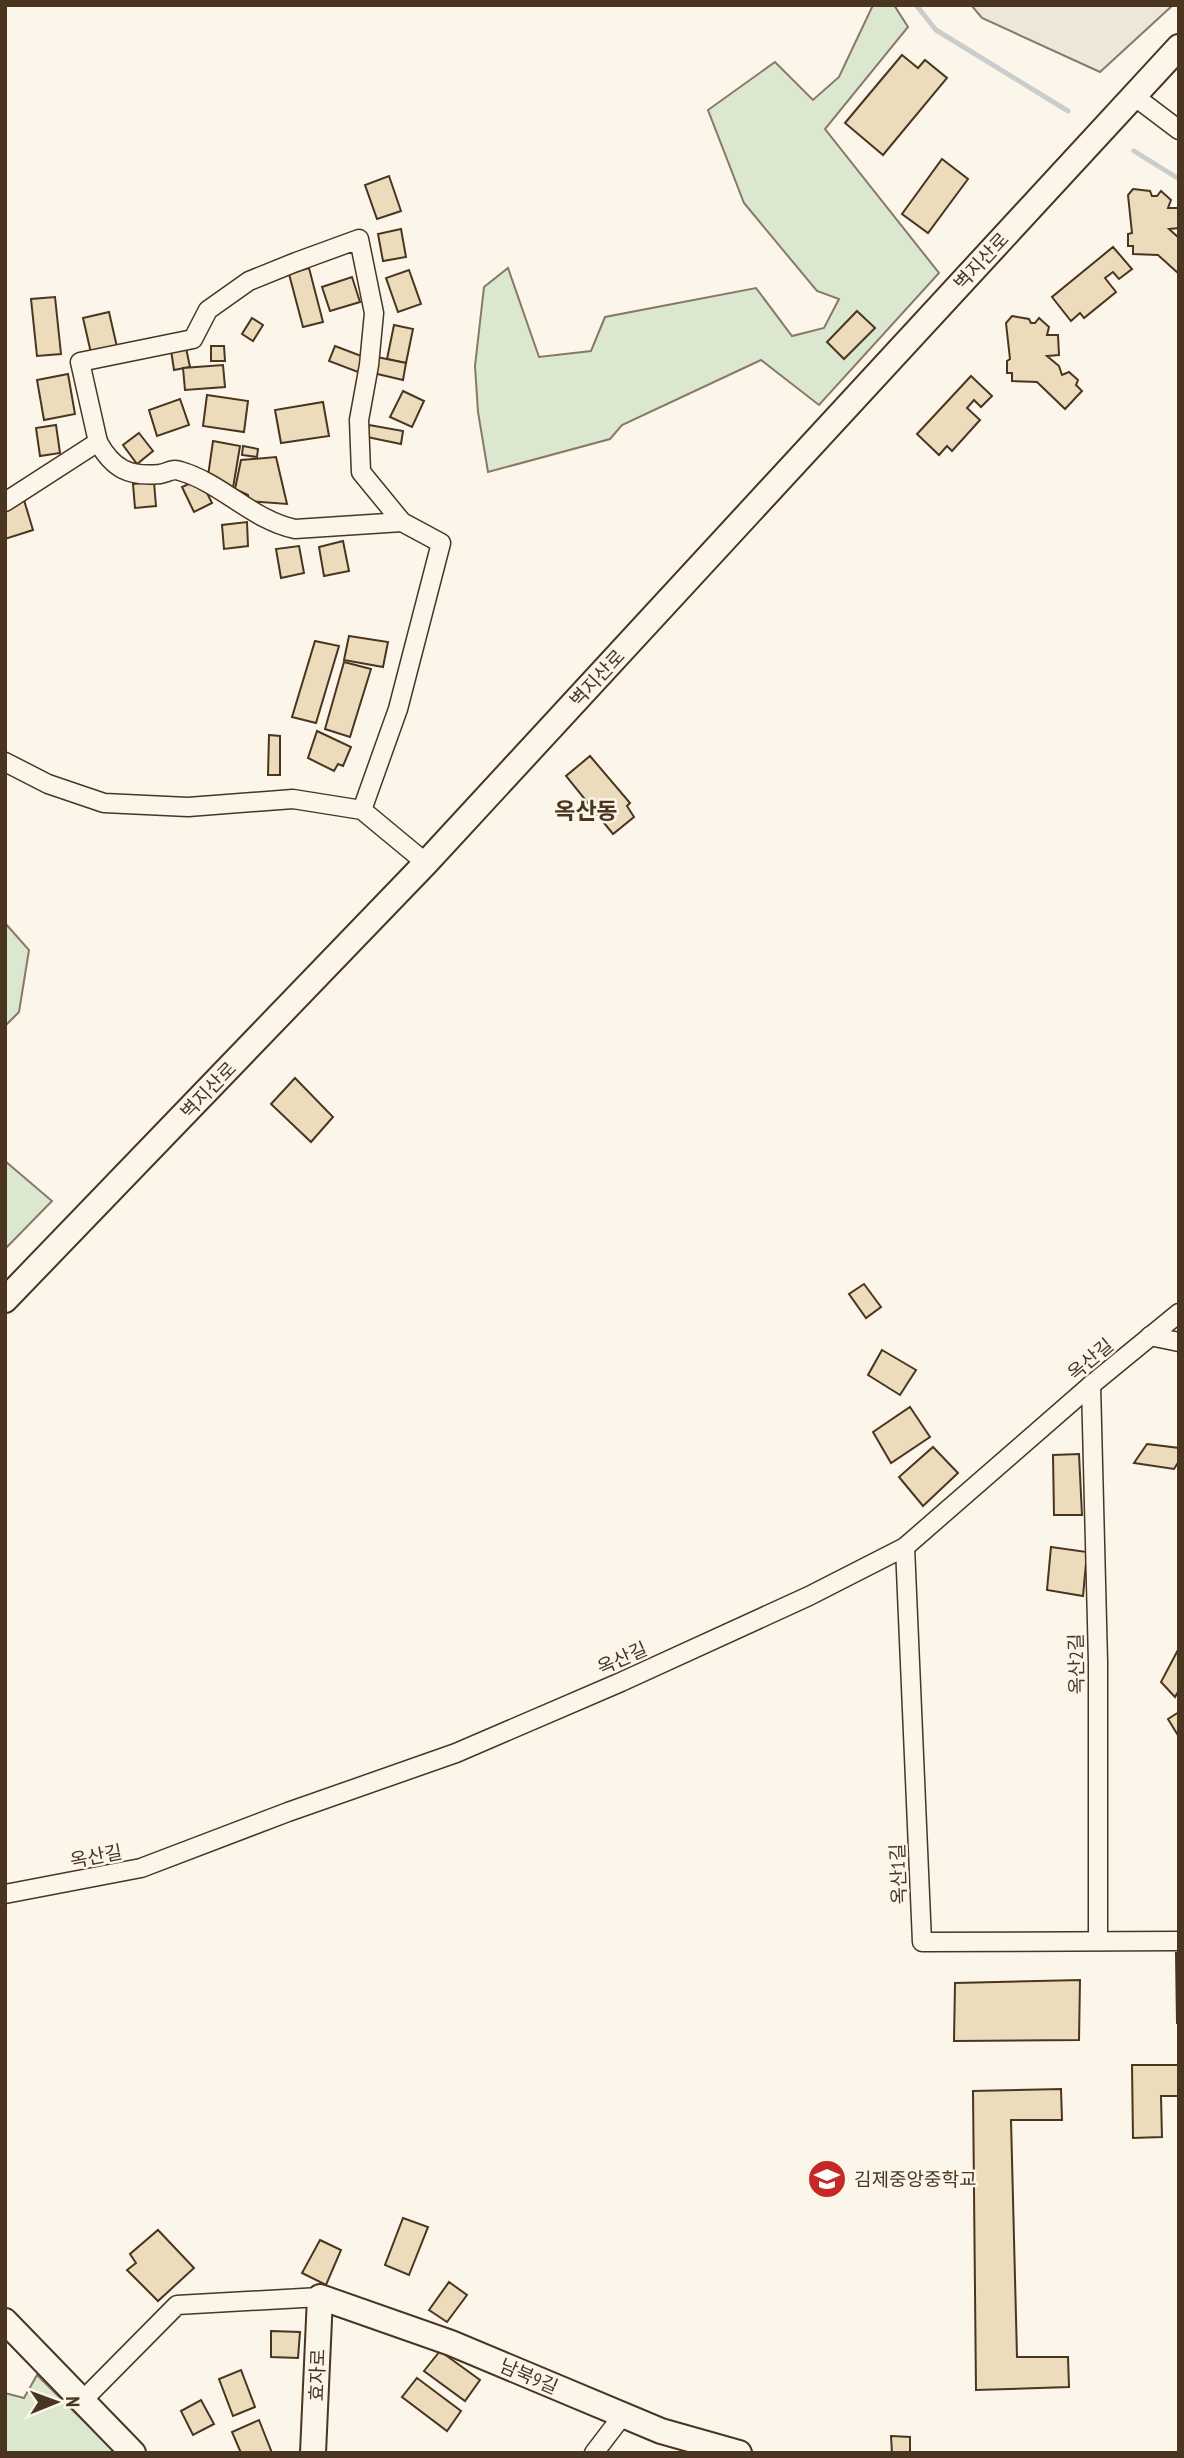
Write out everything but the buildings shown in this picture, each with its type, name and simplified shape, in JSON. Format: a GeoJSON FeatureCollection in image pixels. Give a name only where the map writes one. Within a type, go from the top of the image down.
{"type":"FeatureCollection","features":[{"type":"Feature","properties":{"kind":"street","name":"벽지산로"},"geometry":{"type":"LineString","coordinates":[[5,1300],[426,863],[1179,47]]}},
{"type":"Feature","properties":{"kind":"street"},"geometry":{"type":"LineString","coordinates":[[1134,96],[1179,130]]}},
{"type":"Feature","properties":{"kind":"street"},"geometry":{"type":"LineString","coordinates":[[362,810],[398,709],[442,543],[402,522],[361,471],[359,420],[369,365],[374,313],[359,239],[249,281],[208,310],[193,339],[80,362],[98,442],[106,457],[124,471],[161,474],[177,469],[202,479],[253,512],[281,526],[295,529],[402,522]]}},
{"type":"Feature","properties":{"kind":"street"},"geometry":{"type":"LineString","coordinates":[[5,502],[98,442]]}},
{"type":"Feature","properties":{"kind":"street"},"geometry":{"type":"LineString","coordinates":[[5,762],[48,784],[104,803],[188,807],[293,799],[362,810],[426,863]]}},
{"type":"Feature","properties":{"kind":"street","name":"옥산길"},"geometry":{"type":"LineString","coordinates":[[5,1894],[141,1868],[288,1812],[456,1753],[808,1596],[905,1547],[1091,1385],[1179,1313]]}},
{"type":"Feature","properties":{"kind":"street"},"geometry":{"type":"LineString","coordinates":[[1150,1336],[1179,1342]]}},
{"type":"Feature","properties":{"kind":"street","name":"옥산2길"},"geometry":{"type":"LineString","coordinates":[[1091,1385],[1098,1662],[1098,1941]]}},
{"type":"Feature","properties":{"kind":"street","name":"옥산1길"},"geometry":{"type":"LineString","coordinates":[[905,1547],[922,1942],[1179,1941]]}},
{"type":"Feature","properties":{"kind":"street"},"geometry":{"type":"LineString","coordinates":[[82,2400],[177,2305],[320,2297]]}},
{"type":"Feature","properties":{"kind":"street","name":"남북9길"},"geometry":{"type":"LineString","coordinates":[[320,2297],[451,2343],[661,2431],[739,2453]]}},
{"type":"Feature","properties":{"kind":"street","name":"효자로"},"geometry":{"type":"LineString","coordinates":[[313,2453],[320,2297]]}},
{"type":"Feature","properties":{"kind":"street"},"geometry":{"type":"LineString","coordinates":[[5,2320],[133,2453]]}},
{"type":"Feature","properties":{"kind":"street"},"geometry":{"type":"LineString","coordinates":[[594,2453],[623,2415]]}},
{"type":"Feature","properties":{"kind":"green space"},"geometry":{"type":"Polygon","coordinates":[[[873,5],[894,5],[908,27],[825,129],[939,273],[819,405],[761,360],[622,425],[610,439],[488,472],[478,412],[475,366],[484,287],[508,268],[539,357],[591,351],[605,317],[756,288],[792,336],[824,328],[839,299],[817,291],[744,203],[708,110],[775,62],[813,100],[839,77],[873,5]]]}},
{"type":"Feature","properties":{"kind":"green space"},"geometry":{"type":"Polygon","coordinates":[[[5,923],[29,950],[19,1012],[5,1026],[5,923]]]}},
{"type":"Feature","properties":{"kind":"green space"},"geometry":{"type":"Polygon","coordinates":[[[5,1161],[52,1201],[5,1249],[5,1161]]]}},
{"type":"Feature","properties":{"kind":"green space"},"geometry":{"type":"Polygon","coordinates":[[[37,2375],[116,2453],[5,2453],[5,2393],[24,2398],[37,2375]]]}},
{"type":"Feature","properties":{"kind":"shaded area"},"geometry":{"type":"Polygon","coordinates":[[[971,5],[1173,5],[1100,72],[982,18],[971,5]]]}},
{"type":"Feature","properties":{"kind":"waterway"},"geometry":{"type":"LineString","coordinates":[[916,5],[936,30],[1068,111]]}},
{"type":"Feature","properties":{"kind":"waterway"},"geometry":{"type":"LineString","coordinates":[[1134,151],[1179,179]]}},
{"type":"Feature","properties":{"kind":"place","name":"김제중앙중학교"},"geometry":{"type":"Point","coordinates":[827,2179]}},
{"type":"Feature","properties":{"kind":"district","name":"옥산동"},"geometry":{"type":"Point","coordinates":[586,811]}}]}
